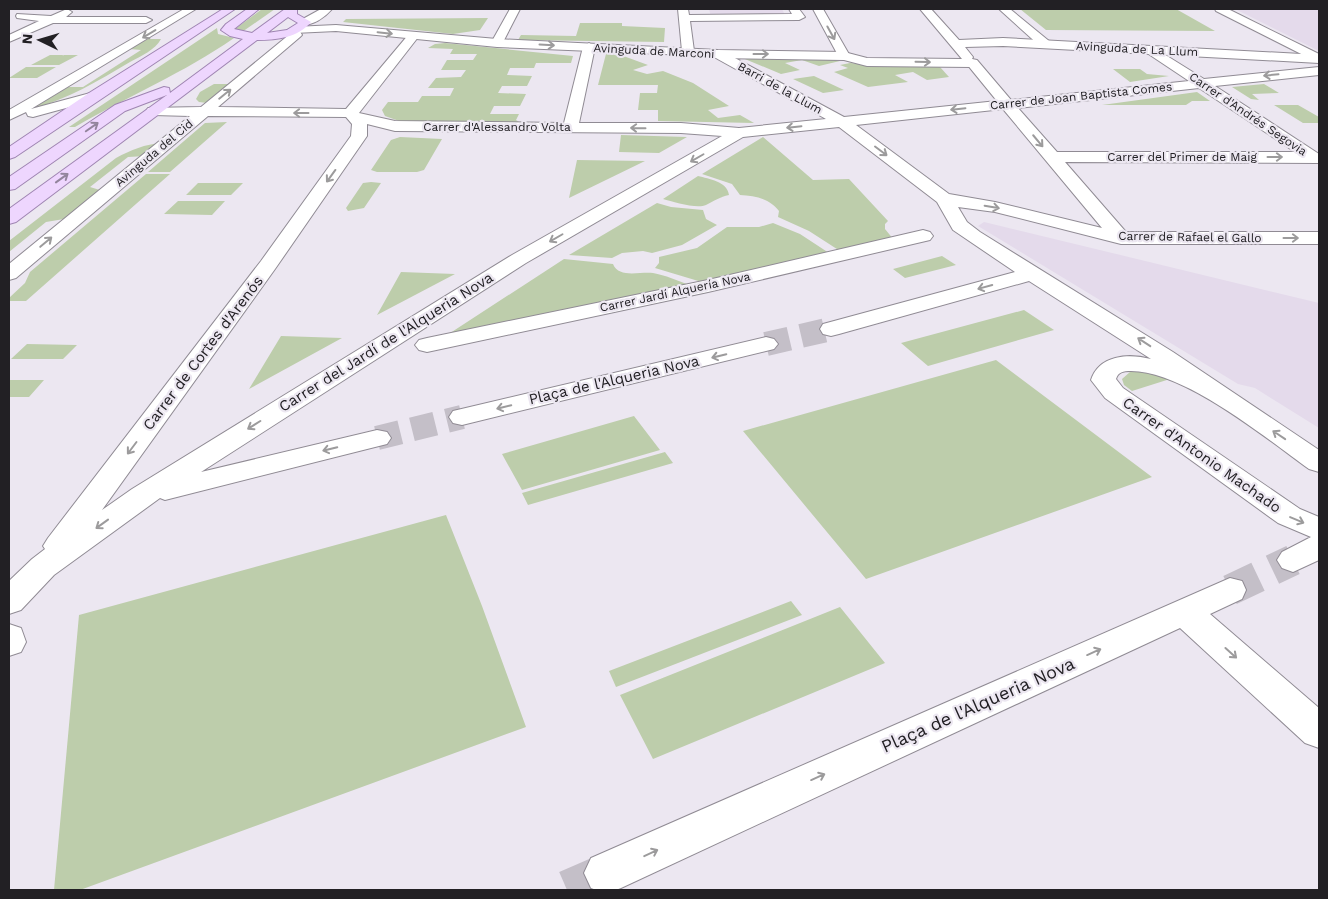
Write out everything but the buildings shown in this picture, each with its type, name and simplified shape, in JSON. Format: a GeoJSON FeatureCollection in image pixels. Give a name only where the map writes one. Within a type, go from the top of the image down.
{"type":"FeatureCollection","features":[{"type":"Feature","properties":{"kind":"main road"},"geometry":{"type":"LineString","coordinates":[[9,154],[94,96],[230,9]]}},
{"type":"Feature","properties":{"kind":"main road"},"geometry":{"type":"LineString","coordinates":[[254,9],[227,30],[231,33],[253,37],[284,33],[299,26],[292,15],[292,9]]}},
{"type":"Feature","properties":{"kind":"main road"},"geometry":{"type":"LineString","coordinates":[[9,218],[292,9]]}},
{"type":"Feature","properties":{"kind":"main road"},"geometry":{"type":"LineString","coordinates":[[9,185],[120,108],[202,75]]}},
{"type":"Feature","properties":{"kind":"street"},"geometry":{"type":"LineString","coordinates":[[38,9],[21,16],[52,19],[146,20]]}},
{"type":"Feature","properties":{"kind":"street"},"geometry":{"type":"LineString","coordinates":[[9,39],[73,9]]}},
{"type":"Feature","properties":{"kind":"street"},"geometry":{"type":"LineString","coordinates":[[9,118],[191,9]]}},
{"type":"Feature","properties":{"kind":"street","name":"Avinguda del Cid"},"geometry":{"type":"LineString","coordinates":[[9,274],[296,35],[299,26],[327,9]]}},
{"type":"Feature","properties":{"kind":"street"},"geometry":{"type":"LineString","coordinates":[[497,43],[515,9]]}},
{"type":"Feature","properties":{"kind":"street"},"geometry":{"type":"LineString","coordinates":[[688,50],[683,14],[798,17],[794,9]]}},
{"type":"Feature","properties":{"kind":"street"},"geometry":{"type":"LineString","coordinates":[[818,9],[844,56]]}},
{"type":"Feature","properties":{"kind":"street"},"geometry":{"type":"LineString","coordinates":[[925,9],[1121,238]]}},
{"type":"Feature","properties":{"kind":"street"},"geometry":{"type":"LineString","coordinates":[[1004,9],[1045,44]]}},
{"type":"Feature","properties":{"kind":"street"},"geometry":{"type":"LineString","coordinates":[[1220,9],[1319,59]]}},
{"type":"Feature","properties":{"kind":"street","name":"Avinguda de Marconi"},"geometry":{"type":"LineString","coordinates":[[299,26],[497,43],[688,50],[718,54],[844,56],[867,62],[972,63]]}},
{"type":"Feature","properties":{"kind":"street"},"geometry":{"type":"LineString","coordinates":[[153,111],[203,112],[355,122],[413,36]]}},
{"type":"Feature","properties":{"kind":"street","name":"Avinguda de La Llum"},"geometry":{"type":"LineString","coordinates":[[956,44],[1003,42],[1319,59]]}},
{"type":"Feature","properties":{"kind":"street"},"geometry":{"type":"LineString","coordinates":[[571,126],[590,47]]}},
{"type":"Feature","properties":{"kind":"street","name":"Carrer d'Andrés Segovia"},"geometry":{"type":"LineString","coordinates":[[1151,50],[1316,159]]}},
{"type":"Feature","properties":{"kind":"street","name":"Barri de la Llum"},"geometry":{"type":"LineString","coordinates":[[718,54],[842,122]]}},
{"type":"Feature","properties":{"kind":"street","name":"Carrer de Joan Baptista Comes"},"geometry":{"type":"LineString","coordinates":[[842,122],[1319,70]]}},
{"type":"Feature","properties":{"kind":"street"},"geometry":{"type":"LineString","coordinates":[[9,118],[94,96]]}},
{"type":"Feature","properties":{"kind":"street","name":"Carrer d'Alessandro Volta"},"geometry":{"type":"LineString","coordinates":[[355,122],[381,128],[395,126],[571,126],[687,128],[739,133],[842,122]]}},
{"type":"Feature","properties":{"kind":"street","name":"Carrer de Cortes d'Arenós"},"geometry":{"type":"LineString","coordinates":[[43,567],[268,265],[355,122]]}},
{"type":"Feature","properties":{"kind":"street","name":"Carrer d'Antonio Machado"},"geometry":{"type":"LineString","coordinates":[[842,122],[944,199],[960,226],[992,249],[1185,370],[1319,463]]}},
{"type":"Feature","properties":{"kind":"street","name":"Carrer del Jardí de l'Alqueria Nova"},"geometry":{"type":"LineString","coordinates":[[43,567],[142,496],[519,259],[739,133]]}},
{"type":"Feature","properties":{"kind":"street","name":"Carrer del Primer de Maig"},"geometry":{"type":"LineString","coordinates":[[1052,157],[1316,159]]}},
{"type":"Feature","properties":{"kind":"street","name":"Carrer de Rafael el Gallo"},"geometry":{"type":"LineString","coordinates":[[944,199],[995,207],[1121,238],[1319,238]]}},
{"type":"Feature","properties":{"kind":"street","name":"Carrer Jardí Alquería Nova"},"geometry":{"type":"LineString","coordinates":[[427,345],[708,286],[923,236]]}},
{"type":"Feature","properties":{"kind":"street"},"geometry":{"type":"LineString","coordinates":[[831,329],[1032,274]]}},
{"type":"Feature","properties":{"kind":"street","name":"Carrer d'Antonio Machado"},"geometry":{"type":"LineString","coordinates":[[1090,310],[1113,335],[1115,346],[1110,367],[1103,380],[1114,393],[1288,516],[1319,529]]}},
{"type":"Feature","properties":{"kind":"street","name":"Plaça de l'Alqueria Nova"},"geometry":{"type":"LineString","coordinates":[[462,417],[766,344]]}},
{"type":"Feature","properties":{"kind":"street","name":"Carrer d'Antonio Machado"},"geometry":{"type":"LineString","coordinates":[[1110,367],[1129,363],[1160,369],[1181,377],[1226,400]]}},
{"type":"Feature","properties":{"kind":"street"},"geometry":{"type":"LineString","coordinates":[[142,496],[377,438]]}},
{"type":"Feature","properties":{"kind":"street"},"geometry":{"type":"LineString","coordinates":[[9,601],[43,567]]}},
{"type":"Feature","properties":{"kind":"street","name":"Plaça de l'Alqueria Nova"},"geometry":{"type":"LineString","coordinates":[[606,873],[1230,590]]}},
{"type":"Feature","properties":{"kind":"street"},"geometry":{"type":"LineString","coordinates":[[1184,611],[1319,731]]}},
{"type":"Feature","properties":{"kind":"shaded area"},"geometry":{"type":"Polygon","coordinates":[[[709,9],[782,9],[786,17],[711,17],[709,9]]]}},
{"type":"Feature","properties":{"kind":"shaded area"},"geometry":{"type":"Polygon","coordinates":[[[1235,9],[1319,9],[1319,51],[1235,9]]]}},
{"type":"Feature","properties":{"kind":"shaded area"},"geometry":{"type":"Polygon","coordinates":[[[984,222],[1319,303],[1319,428],[1255,388],[1238,384],[978,226],[984,222]]]}},
{"type":"Feature","properties":{"kind":"green space"},"geometry":{"type":"Polygon","coordinates":[[[262,9],[275,9],[242,32],[235,29],[262,9]]]}},
{"type":"Feature","properties":{"kind":"green space"},"geometry":{"type":"Polygon","coordinates":[[[1020,9],[1176,9],[1215,31],[1046,30],[1020,9]]]}},
{"type":"Feature","properties":{"kind":"green space"},"geometry":{"type":"Polygon","coordinates":[[[488,18],[480,30],[453,34],[343,22],[346,19],[488,18]]]}},
{"type":"Feature","properties":{"kind":"green space"},"geometry":{"type":"Polygon","coordinates":[[[580,23],[622,23],[622,26],[665,28],[664,42],[518,40],[521,35],[576,36],[580,23]]]}},
{"type":"Feature","properties":{"kind":"green space"},"geometry":{"type":"Polygon","coordinates":[[[217,28],[218,34],[234,38],[176,73],[75,127],[69,127],[217,28]]]}},
{"type":"Feature","properties":{"kind":"green space"},"geometry":{"type":"Polygon","coordinates":[[[148,39],[161,39],[147,52],[94,83],[70,95],[32,109],[68,87],[83,87],[141,50],[129,49],[148,39]]]}},
{"type":"Feature","properties":{"kind":"green space"},"geometry":{"type":"Polygon","coordinates":[[[445,43],[573,56],[571,63],[536,63],[534,68],[510,68],[507,75],[532,76],[527,86],[502,86],[498,93],[526,94],[520,106],[494,106],[490,114],[519,114],[516,120],[519,122],[399,121],[385,116],[382,110],[388,102],[418,102],[422,96],[450,96],[454,88],[428,88],[436,78],[461,77],[466,70],[441,70],[447,60],[473,60],[477,54],[450,54],[453,49],[428,48],[435,44],[445,43]]]}},
{"type":"Feature","properties":{"kind":"green space"},"geometry":{"type":"Polygon","coordinates":[[[607,50],[648,65],[633,70],[647,74],[663,71],[693,83],[729,106],[708,110],[718,118],[740,115],[754,123],[658,121],[658,110],[638,110],[640,93],[657,93],[658,85],[598,85],[607,50]]]}},
{"type":"Feature","properties":{"kind":"green space"},"geometry":{"type":"Polygon","coordinates":[[[50,55],[78,55],[59,65],[31,65],[50,55]]]}},
{"type":"Feature","properties":{"kind":"green space"},"geometry":{"type":"Polygon","coordinates":[[[740,57],[825,58],[840,61],[819,66],[802,60],[785,63],[800,70],[781,74],[740,57]]]}},
{"type":"Feature","properties":{"kind":"green space"},"geometry":{"type":"Polygon","coordinates":[[[850,63],[940,67],[949,77],[927,80],[913,72],[895,75],[908,82],[868,87],[834,72],[848,68],[840,65],[850,63]]]}},
{"type":"Feature","properties":{"kind":"green space"},"geometry":{"type":"Polygon","coordinates":[[[26,67],[56,67],[37,78],[9,78],[26,67]]]}},
{"type":"Feature","properties":{"kind":"green space"},"geometry":{"type":"Polygon","coordinates":[[[1113,69],[1140,69],[1147,74],[1169,76],[1130,82],[1113,69]]]}},
{"type":"Feature","properties":{"kind":"green space"},"geometry":{"type":"Polygon","coordinates":[[[814,76],[844,90],[823,93],[793,79],[814,76]]]}},
{"type":"Feature","properties":{"kind":"green space"},"geometry":{"type":"Polygon","coordinates":[[[214,84],[231,84],[207,103],[199,102],[196,99],[200,92],[214,84]]]}},
{"type":"Feature","properties":{"kind":"green space"},"geometry":{"type":"Polygon","coordinates":[[[1264,84],[1279,93],[1252,94],[1259,100],[1251,99],[1232,87],[1264,84]]]}},
{"type":"Feature","properties":{"kind":"green space"},"geometry":{"type":"Polygon","coordinates":[[[1197,92],[1210,101],[1192,101],[1186,105],[1102,105],[1197,92]]]}},
{"type":"Feature","properties":{"kind":"green space"},"geometry":{"type":"Polygon","coordinates":[[[1274,105],[1298,105],[1319,117],[1319,123],[1303,123],[1274,105]]]}},
{"type":"Feature","properties":{"kind":"green space"},"geometry":{"type":"Polygon","coordinates":[[[227,122],[170,172],[148,172],[205,123],[227,122]]]}},
{"type":"Feature","properties":{"kind":"green space"},"geometry":{"type":"Polygon","coordinates":[[[621,135],[687,137],[659,153],[619,152],[621,135]]]}},
{"type":"Feature","properties":{"kind":"green space"},"geometry":{"type":"Polygon","coordinates":[[[400,137],[442,139],[424,170],[417,172],[377,172],[371,170],[391,140],[400,137]]]}},
{"type":"Feature","properties":{"kind":"green space"},"geometry":{"type":"Polygon","coordinates":[[[763,137],[813,180],[849,179],[888,221],[885,224],[885,229],[894,240],[840,251],[809,231],[778,217],[779,211],[766,200],[740,195],[732,184],[702,174],[763,137]]]}},
{"type":"Feature","properties":{"kind":"green space"},"geometry":{"type":"Polygon","coordinates":[[[162,143],[146,156],[128,157],[90,187],[103,191],[70,218],[46,222],[9,252],[9,241],[116,158],[138,148],[162,143]]]}},
{"type":"Feature","properties":{"kind":"green space"},"geometry":{"type":"Polygon","coordinates":[[[577,160],[645,161],[569,198],[577,160]]]}},
{"type":"Feature","properties":{"kind":"green space"},"geometry":{"type":"Polygon","coordinates":[[[146,174],[170,174],[26,301],[9,301],[9,298],[25,283],[30,272],[146,174]]]}},
{"type":"Feature","properties":{"kind":"green space"},"geometry":{"type":"Polygon","coordinates":[[[698,176],[721,184],[728,190],[729,195],[702,206],[685,205],[663,199],[698,176]]]}},
{"type":"Feature","properties":{"kind":"green space"},"geometry":{"type":"Polygon","coordinates":[[[198,183],[243,183],[231,195],[186,195],[198,183]]]}},
{"type":"Feature","properties":{"kind":"green space"},"geometry":{"type":"Polygon","coordinates":[[[363,183],[381,183],[364,208],[348,211],[346,208],[363,183]]]}},
{"type":"Feature","properties":{"kind":"green space"},"geometry":{"type":"Polygon","coordinates":[[[178,201],[225,201],[212,215],[164,214],[178,201]]]}},
{"type":"Feature","properties":{"kind":"green space"},"geometry":{"type":"Polygon","coordinates":[[[657,203],[671,207],[703,210],[706,219],[717,225],[682,245],[652,253],[643,251],[622,253],[612,258],[569,255],[657,203]]]}},
{"type":"Feature","properties":{"kind":"green space"},"geometry":{"type":"Polygon","coordinates":[[[773,223],[800,234],[829,253],[705,283],[655,268],[659,263],[659,257],[697,248],[727,227],[759,227],[773,223]]]}},
{"type":"Feature","properties":{"kind":"green space"},"geometry":{"type":"Polygon","coordinates":[[[942,256],[956,265],[905,278],[893,269],[942,256]]]}},
{"type":"Feature","properties":{"kind":"green space"},"geometry":{"type":"Polygon","coordinates":[[[564,259],[613,264],[616,269],[625,273],[653,273],[690,285],[441,339],[564,259]]]}},
{"type":"Feature","properties":{"kind":"green space"},"geometry":{"type":"Polygon","coordinates":[[[401,272],[455,274],[377,315],[401,272]]]}},
{"type":"Feature","properties":{"kind":"green space"},"geometry":{"type":"Polygon","coordinates":[[[1024,310],[1054,330],[928,366],[901,343],[1024,310]]]}},
{"type":"Feature","properties":{"kind":"green space"},"geometry":{"type":"Polygon","coordinates":[[[281,336],[342,338],[249,389],[281,336]]]}},
{"type":"Feature","properties":{"kind":"green space"},"geometry":{"type":"Polygon","coordinates":[[[27,344],[77,345],[63,359],[11,359],[27,344]]]}},
{"type":"Feature","properties":{"kind":"green space"},"geometry":{"type":"Polygon","coordinates":[[[996,360],[1152,477],[866,579],[743,431],[996,360]]]}},
{"type":"Feature","properties":{"kind":"green space"},"geometry":{"type":"Polygon","coordinates":[[[1140,370],[1170,379],[1132,391],[1124,385],[1122,379],[1130,372],[1140,370]]]}},
{"type":"Feature","properties":{"kind":"green space"},"geometry":{"type":"Polygon","coordinates":[[[9,380],[44,380],[29,397],[9,397],[9,380]]]}},
{"type":"Feature","properties":{"kind":"green space"},"geometry":{"type":"Polygon","coordinates":[[[634,416],[660,450],[522,490],[502,454],[634,416]]]}},
{"type":"Feature","properties":{"kind":"green space"},"geometry":{"type":"Polygon","coordinates":[[[665,452],[673,463],[528,505],[522,493],[665,452]]]}},
{"type":"Feature","properties":{"kind":"green space"},"geometry":{"type":"Polygon","coordinates":[[[446,515],[482,606],[526,727],[80,890],[54,890],[79,615],[446,515]]]}},
{"type":"Feature","properties":{"kind":"green space"},"geometry":{"type":"Polygon","coordinates":[[[791,601],[802,615],[616,687],[609,671],[791,601]]]}},
{"type":"Feature","properties":{"kind":"green space"},"geometry":{"type":"Polygon","coordinates":[[[840,607],[885,663],[653,759],[620,695],[840,607]]]}},
{"type":"Feature","properties":{"kind":"tunnel"},"geometry":{"type":"LineString","coordinates":[[766,344],[831,329]]}},
{"type":"Feature","properties":{"kind":"tunnel"},"geometry":{"type":"LineString","coordinates":[[377,438],[462,417]]}},
{"type":"Feature","properties":{"kind":"tunnel"},"geometry":{"type":"LineString","coordinates":[[1230,590],[1293,560]]}},
{"type":"Feature","properties":{"kind":"tunnel"},"geometry":{"type":"LineString","coordinates":[[567,890],[606,873]]}}]}
